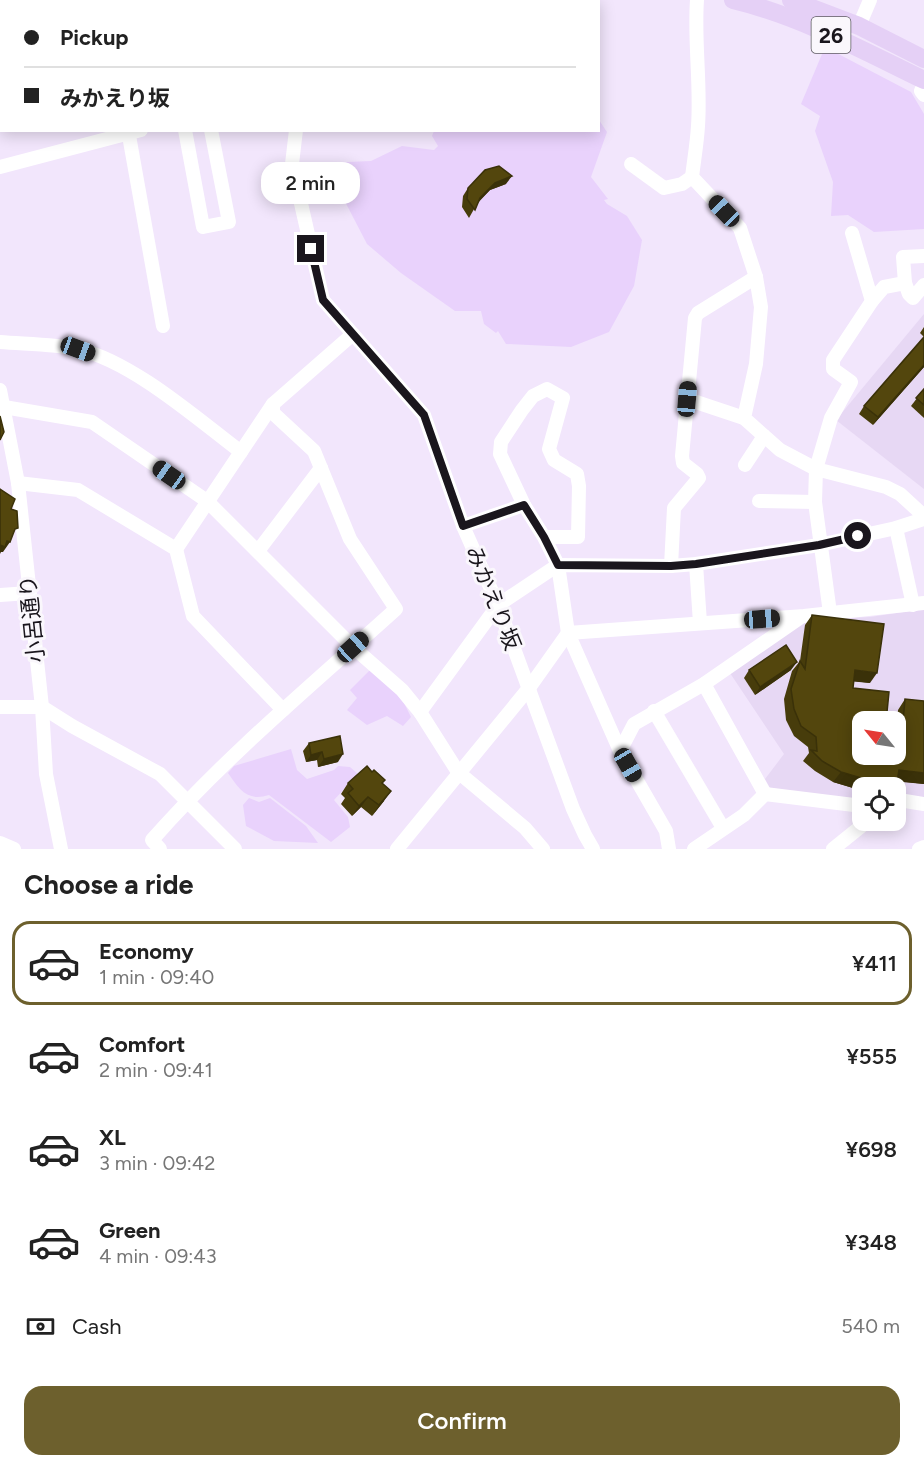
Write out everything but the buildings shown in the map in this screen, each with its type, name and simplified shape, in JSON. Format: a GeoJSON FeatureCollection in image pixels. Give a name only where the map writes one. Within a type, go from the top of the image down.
{"type":"FeatureCollection","features":[{"type":"Feature","properties":{"kind":"main road","name":"26"},"geometry":{"type":"LineString","coordinates":[[733,0],[789,18],[834,36],[924,82]]}},
{"type":"Feature","properties":{"kind":"main road","name":"26"},"geometry":{"type":"LineString","coordinates":[[791,0],[859,26],[924,59]]}},
{"type":"Feature","properties":{"kind":"street"},"geometry":{"type":"LineString","coordinates":[[631,164],[664,188],[682,184],[692,177],[698,126],[698,52],[695,22],[697,0]]}},
{"type":"Feature","properties":{"kind":"street"},"geometry":{"type":"LineString","coordinates":[[859,26],[870,0]]}},
{"type":"Feature","properties":{"kind":"street"},"geometry":{"type":"LineString","coordinates":[[924,82],[921,91],[924,95]]}},
{"type":"Feature","properties":{"kind":"street"},"geometry":{"type":"LineString","coordinates":[[0,167],[128,132]]}},
{"type":"Feature","properties":{"kind":"street"},"geometry":{"type":"LineString","coordinates":[[132,132],[164,326]]}},
{"type":"Feature","properties":{"kind":"street"},"geometry":{"type":"LineString","coordinates":[[185,132],[202,227],[229,222],[211,132]]}},
{"type":"Feature","properties":{"kind":"street","name":"みかえり坂"},"geometry":{"type":"LineString","coordinates":[[296,132],[292,164],[323,300],[424,415],[463,526],[498,605],[573,809],[593,849]]}},
{"type":"Feature","properties":{"kind":"street"},"geometry":{"type":"LineString","coordinates":[[692,177],[740,228],[756,277],[761,307],[756,364],[744,418]]}},
{"type":"Feature","properties":{"kind":"street"},"geometry":{"type":"LineString","coordinates":[[852,233],[872,302]]}},
{"type":"Feature","properties":{"kind":"street"},"geometry":{"type":"LineString","coordinates":[[924,256],[903,257],[905,283],[909,294],[913,298],[924,285]]}},
{"type":"Feature","properties":{"kind":"street"},"geometry":{"type":"LineString","coordinates":[[671,566],[674,508],[699,478],[698,474],[683,463],[695,318],[698,313],[756,277]]}},
{"type":"Feature","properties":{"kind":"street"},"geometry":{"type":"LineString","coordinates":[[830,613],[819,545],[815,502],[816,469],[831,418],[851,382],[833,369],[833,360],[884,287],[905,283]]}},
{"type":"Feature","properties":{"kind":"street"},"geometry":{"type":"LineString","coordinates":[[176,549],[273,404],[353,334]]}},
{"type":"Feature","properties":{"kind":"street"},"geometry":{"type":"LineString","coordinates":[[0,342],[78,349],[111,361],[141,377],[241,452]]}},
{"type":"Feature","properties":{"kind":"street"},"geometry":{"type":"LineString","coordinates":[[544,537],[578,537],[579,486],[577,474],[554,460],[549,449],[563,398],[547,389],[533,396],[501,442],[500,454],[524,505],[558,565],[568,633],[620,751],[666,831],[669,849]]}},
{"type":"Feature","properties":{"kind":"street","name":"小呂通り"},"geometry":{"type":"LineString","coordinates":[[0,390],[18,483],[42,707],[46,774],[60,849]]}},
{"type":"Feature","properties":{"kind":"street"},"geometry":{"type":"LineString","coordinates":[[420,712],[498,605],[558,565],[671,566],[696,564],[819,545],[896,528],[924,518],[900,494],[886,487],[816,469],[780,450],[744,418],[687,399]]}},
{"type":"Feature","properties":{"kind":"street"},"geometry":{"type":"LineString","coordinates":[[160,849],[152,840],[187,800],[396,609],[350,540],[314,451],[273,413],[273,404]]}},
{"type":"Feature","properties":{"kind":"street"},"geometry":{"type":"LineString","coordinates":[[4,407],[92,422],[207,501],[353,647],[402,690],[420,712],[458,772],[525,828],[543,849]]}},
{"type":"Feature","properties":{"kind":"street"},"geometry":{"type":"LineString","coordinates":[[745,465],[764,436]]}},
{"type":"Feature","properties":{"kind":"street"},"geometry":{"type":"LineString","coordinates":[[258,551],[321,468]]}},
{"type":"Feature","properties":{"kind":"street"},"geometry":{"type":"LineString","coordinates":[[18,483],[78,490],[176,549],[193,616],[283,710]]}},
{"type":"Feature","properties":{"kind":"street"},"geometry":{"type":"LineString","coordinates":[[759,501],[815,502]]}},
{"type":"Feature","properties":{"kind":"street"},"geometry":{"type":"LineString","coordinates":[[463,526],[524,505]]}},
{"type":"Feature","properties":{"kind":"street"},"geometry":{"type":"LineString","coordinates":[[568,633],[804,616],[919,604],[896,528]]}},
{"type":"Feature","properties":{"kind":"street"},"geometry":{"type":"LineString","coordinates":[[696,564],[700,623]]}},
{"type":"Feature","properties":{"kind":"street"},"geometry":{"type":"LineString","coordinates":[[0,595],[29,592]]}},
{"type":"Feature","properties":{"kind":"street"},"geometry":{"type":"LineString","coordinates":[[620,751],[634,724],[704,684],[804,616]]}},
{"type":"Feature","properties":{"kind":"street"},"geometry":{"type":"LineString","coordinates":[[397,849],[529,688],[568,633]]}},
{"type":"Feature","properties":{"kind":"street"},"geometry":{"type":"LineString","coordinates":[[704,684],[765,794]]}},
{"type":"Feature","properties":{"kind":"street"},"geometry":{"type":"LineString","coordinates":[[0,707],[42,707],[160,774],[235,849]]}},
{"type":"Feature","properties":{"kind":"street"},"geometry":{"type":"LineString","coordinates":[[654,711],[723,828]]}},
{"type":"Feature","properties":{"kind":"street"},"geometry":{"type":"LineString","coordinates":[[765,794],[852,805]]}},
{"type":"Feature","properties":{"kind":"street"},"geometry":{"type":"LineString","coordinates":[[694,849],[744,815],[765,794]]}},
{"type":"Feature","properties":{"kind":"street"},"geometry":{"type":"LineString","coordinates":[[906,801],[924,804]]}},
{"type":"Feature","properties":{"kind":"street"},"geometry":{"type":"LineString","coordinates":[[833,849],[855,831]]}},
{"type":"Feature","properties":{"kind":"street"},"geometry":{"type":"LineString","coordinates":[[219,849],[220,834]]}},
{"type":"Feature","properties":{"kind":"street"},"geometry":{"type":"LineString","coordinates":[[0,843],[14,849]]}},
{"type":"Feature","properties":{"kind":"street"},"geometry":{"type":"LineString","coordinates":[[919,849],[924,847]]}},
{"type":"Feature","properties":{"kind":"shaded area"},"geometry":{"type":"Polygon","coordinates":[[[825,47],[911,92],[924,114],[924,229],[874,232],[848,215],[831,216],[833,182],[815,131],[820,116],[801,104],[825,47]]]}},
{"type":"Feature","properties":{"kind":"shaded area"},"geometry":{"type":"Polygon","coordinates":[[[600,122],[607,132],[591,177],[608,199],[604,200],[607,204],[627,216],[642,240],[634,286],[609,332],[571,347],[506,344],[498,331],[496,333],[484,324],[481,311],[455,311],[401,273],[367,244],[325,163],[371,161],[402,146],[434,150],[438,146],[432,136],[434,132],[600,132],[600,122]]]}},
{"type":"Feature","properties":{"kind":"shaded area"},"geometry":{"type":"Polygon","coordinates":[[[924,314],[924,489],[836,420],[924,314]]]}},
{"type":"Feature","properties":{"kind":"shaded area"},"geometry":{"type":"Polygon","coordinates":[[[924,609],[924,798],[906,797],[906,777],[852,777],[852,800],[771,790],[765,779],[784,754],[730,673],[805,620],[870,617],[924,609]]]}},
{"type":"Feature","properties":{"kind":"shaded area"},"geometry":{"type":"Polygon","coordinates":[[[370,670],[402,699],[411,717],[403,726],[387,716],[367,725],[347,710],[357,698],[350,690],[370,670]]]}},
{"type":"Feature","properties":{"kind":"shaded area"},"geometry":{"type":"Polygon","coordinates":[[[291,749],[297,770],[307,779],[334,770],[338,766],[350,767],[358,774],[334,800],[348,817],[350,827],[331,842],[269,795],[255,797],[244,793],[228,773],[234,766],[291,749]]]}},
{"type":"Feature","properties":{"kind":"shaded area"},"geometry":{"type":"Polygon","coordinates":[[[249,798],[259,802],[270,798],[306,826],[318,843],[274,841],[246,826],[243,805],[249,798]]]}},
{"type":"Feature","properties":{"kind":"route"},"geometry":{"type":"LineString","coordinates":[[311,249],[323,300],[424,415],[463,526],[524,505],[558,565],[671,566],[696,564],[819,545],[858,536]]}}]}
